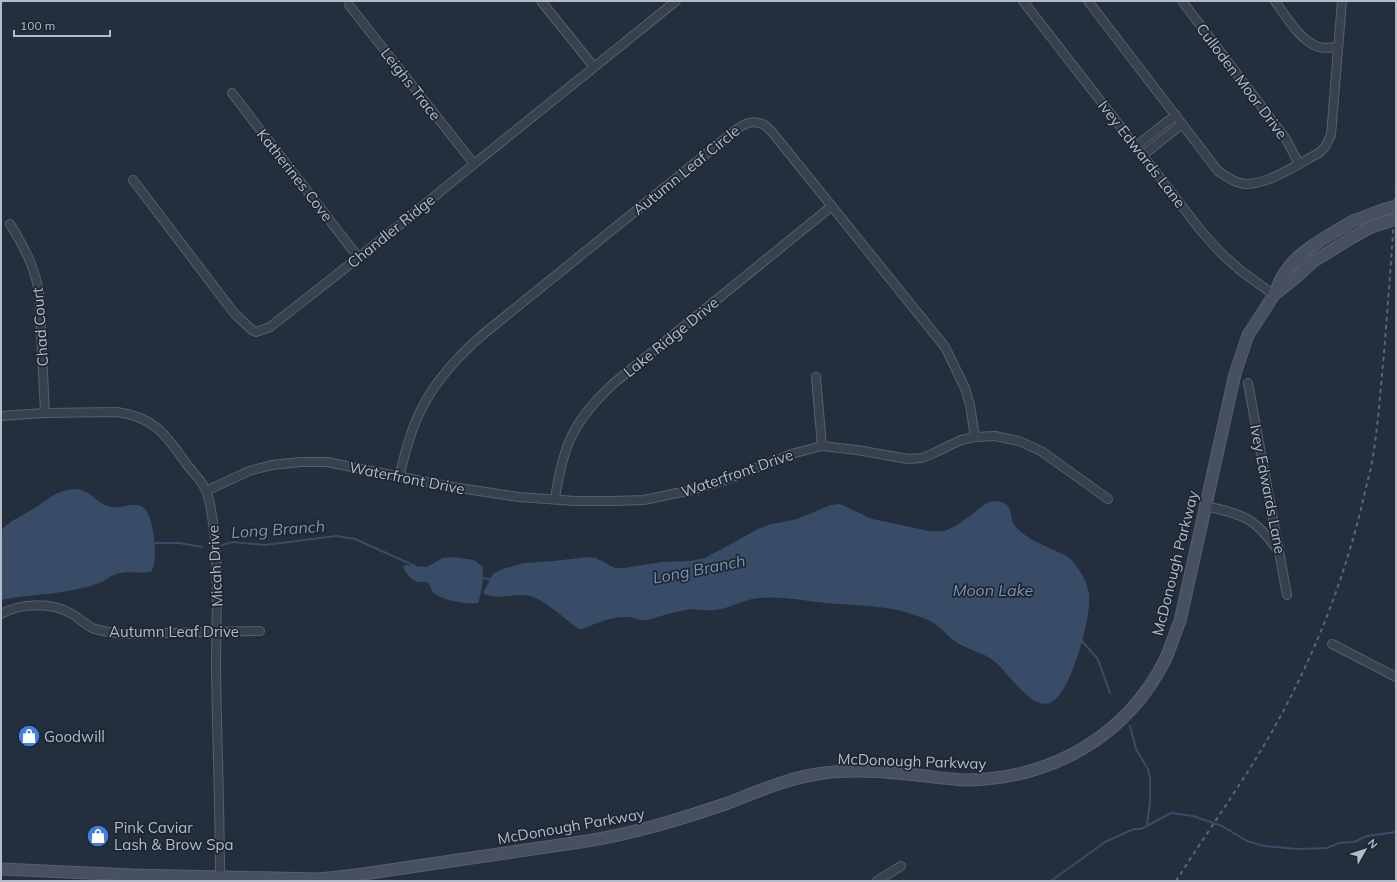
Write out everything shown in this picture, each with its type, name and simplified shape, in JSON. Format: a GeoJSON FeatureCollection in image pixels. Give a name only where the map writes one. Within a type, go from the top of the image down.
{"type":"FeatureCollection","features":[{"type":"Feature","properties":{"kind":"street"},"geometry":{"type":"LineString","coordinates":[[541,1],[594,67]]}},
{"type":"Feature","properties":{"kind":"street","name":"Chandler Ridge"},"geometry":{"type":"LineString","coordinates":[[133,180],[234,313],[247,327],[256,332],[270,327],[286,316],[676,1]]}},
{"type":"Feature","properties":{"kind":"street","name":"Ivey Edwards Lane"},"geometry":{"type":"LineString","coordinates":[[1023,1],[1202,232],[1221,253],[1241,271],[1274,295]]}},
{"type":"Feature","properties":{"kind":"street"},"geometry":{"type":"LineString","coordinates":[[1088,1],[1218,171],[1228,178],[1246,184],[1266,181],[1299,164],[1322,150],[1331,135],[1342,1]]}},
{"type":"Feature","properties":{"kind":"street","name":"Culloden Moor Drive"},"geometry":{"type":"LineString","coordinates":[[1182,1],[1286,139],[1299,164]]}},
{"type":"Feature","properties":{"kind":"street"},"geometry":{"type":"LineString","coordinates":[[1275,1],[1306,39],[1316,46],[1327,48],[1338,47]]}},
{"type":"Feature","properties":{"kind":"street","name":"Leighs Trace"},"geometry":{"type":"LineString","coordinates":[[349,5],[474,164]]}},
{"type":"Feature","properties":{"kind":"street","name":"Katherines Cove"},"geometry":{"type":"LineString","coordinates":[[232,93],[358,257]]}},
{"type":"Feature","properties":{"kind":"street"},"geometry":{"type":"LineString","coordinates":[[1136,146],[1176,115]]}},
{"type":"Feature","properties":{"kind":"street","name":"Autumn Leaf Circle"},"geometry":{"type":"LineString","coordinates":[[399,477],[416,419],[440,380],[463,353],[480,336],[741,126],[752,122],[764,124],[768,127],[945,347],[966,388],[975,437]]}},
{"type":"Feature","properties":{"kind":"street"},"geometry":{"type":"LineString","coordinates":[[1143,155],[1182,124]]}},
{"type":"Feature","properties":{"kind":"street","name":"Lake Ridge Drive"},"geometry":{"type":"LineString","coordinates":[[555,499],[559,472],[569,441],[582,416],[593,403],[614,383],[832,206]]}},
{"type":"Feature","properties":{"kind":"street"},"geometry":{"type":"LineString","coordinates":[[1274,295],[1286,270],[1299,257],[1320,241],[1353,221],[1396,206]]}},
{"type":"Feature","properties":{"kind":"street","name":"McDonough Parkway"},"geometry":{"type":"LineString","coordinates":[[1,869],[220,879],[301,879],[337,877],[605,838],[661,825],[789,781],[823,773],[862,771],[976,780],[1003,778],[1042,768],[1070,756],[1106,733],[1123,718],[1137,702],[1157,673],[1168,653],[1180,621],[1235,374],[1248,335],[1274,295],[1314,260],[1372,227],[1396,219]]}},
{"type":"Feature","properties":{"kind":"street","name":"Chad Court"},"geometry":{"type":"LineString","coordinates":[[10,224],[24,246],[35,273],[39,292],[45,413]]}},
{"type":"Feature","properties":{"kind":"street"},"geometry":{"type":"LineString","coordinates":[[816,377],[822,446]]}},
{"type":"Feature","properties":{"kind":"street","name":"Ivey Edwards Lane"},"geometry":{"type":"LineString","coordinates":[[1248,383],[1288,595]]}},
{"type":"Feature","properties":{"kind":"street","name":"Micah Drive"},"geometry":{"type":"LineString","coordinates":[[1,416],[45,413],[117,412],[126,413],[140,418],[153,424],[164,433],[206,491],[212,517],[215,545],[220,879]]}},
{"type":"Feature","properties":{"kind":"street","name":"Waterfront Drive"},"geometry":{"type":"LineString","coordinates":[[206,491],[249,472],[272,465],[301,462],[328,462],[485,493],[612,502],[644,500],[668,496],[715,483],[788,455],[822,446],[857,450],[908,459],[922,458],[961,440],[975,437],[995,436],[1019,441],[1041,451],[1108,499]]}},
{"type":"Feature","properties":{"kind":"street"},"geometry":{"type":"LineString","coordinates":[[1205,506],[1235,512],[1253,522],[1266,534],[1280,554]]}},
{"type":"Feature","properties":{"kind":"street","name":"Autumn Leaf Drive"},"geometry":{"type":"LineString","coordinates":[[1,614],[10,609],[28,606],[47,606],[58,608],[72,614],[90,627],[110,633],[125,634],[260,631]]}},
{"type":"Feature","properties":{"kind":"street"},"geometry":{"type":"LineString","coordinates":[[1332,644],[1396,677]]}},
{"type":"Feature","properties":{"kind":"street"},"geometry":{"type":"LineString","coordinates":[[878,881],[901,866]]}},
{"type":"Feature","properties":{"kind":"water"},"geometry":{"type":"Polygon","coordinates":[[[74,489],[86,492],[102,503],[112,507],[138,505],[145,509],[153,530],[155,550],[155,559],[151,572],[128,572],[111,576],[100,583],[77,589],[1,600],[1,530],[13,520],[53,496],[67,490],[74,489]]]}},
{"type":"Feature","properties":{"kind":"water","name":"Moon Lake"},"geometry":{"type":"Polygon","coordinates":[[[995,501],[1007,505],[1015,525],[1025,535],[1071,560],[1077,566],[1088,590],[1089,604],[1084,636],[1072,671],[1065,686],[1058,697],[1050,703],[1043,704],[1035,701],[1027,695],[994,661],[985,655],[956,642],[931,621],[896,610],[784,598],[758,598],[721,609],[691,609],[648,620],[630,617],[610,619],[583,629],[579,629],[550,607],[533,597],[520,595],[495,597],[483,593],[493,574],[503,569],[524,563],[589,557],[596,558],[615,568],[624,568],[662,562],[690,561],[705,558],[758,529],[768,525],[797,519],[831,505],[840,504],[872,519],[929,531],[945,531],[959,524],[987,503],[995,501]]]}},
{"type":"Feature","properties":{"kind":"water"},"geometry":{"type":"Polygon","coordinates":[[[452,557],[474,560],[483,567],[482,585],[478,603],[461,603],[447,600],[436,595],[428,583],[411,579],[403,567],[405,565],[427,567],[443,558],[452,557]]]}},
{"type":"Feature","properties":{"kind":"waterway","name":"Long Branch"},"geometry":{"type":"LineString","coordinates":[[222,545],[233,542],[265,545],[336,536],[355,539],[415,566]]}},
{"type":"Feature","properties":{"kind":"waterway","name":"Long Branch"},"geometry":{"type":"LineString","coordinates":[[153,543],[179,543],[202,547]]}},
{"type":"Feature","properties":{"kind":"waterway","name":"Long Branch"},"geometry":{"type":"LineString","coordinates":[[481,578],[491,579]]}},
{"type":"Feature","properties":{"kind":"waterway","name":"Long Branch"},"geometry":{"type":"LineString","coordinates":[[1080,639],[1097,658],[1110,693]]}},
{"type":"Feature","properties":{"kind":"waterway","name":"Long Branch"},"geometry":{"type":"LineString","coordinates":[[1130,726],[1136,749],[1148,769],[1150,778],[1150,802],[1147,825]]}},
{"type":"Feature","properties":{"kind":"waterway"},"geometry":{"type":"LineString","coordinates":[[1051,881],[1105,842],[1134,829],[1141,829],[1171,813],[1193,816],[1222,826],[1247,841],[1264,846],[1298,849],[1327,848],[1339,843],[1354,842],[1367,836],[1396,832]]}},
{"type":"Feature","properties":{"kind":"railway"},"geometry":{"type":"LineString","coordinates":[[1176,881],[1250,768],[1290,698],[1324,624],[1342,574],[1358,522],[1375,445],[1385,342],[1396,189]]}},
{"type":"Feature","properties":{"kind":"place","name":"Goodwill"},"geometry":{"type":"Point","coordinates":[29,736]}},
{"type":"Feature","properties":{"kind":"place","name":"Pink Caviar Lash & Brow Spa"},"geometry":{"type":"Point","coordinates":[98,836]}}]}
